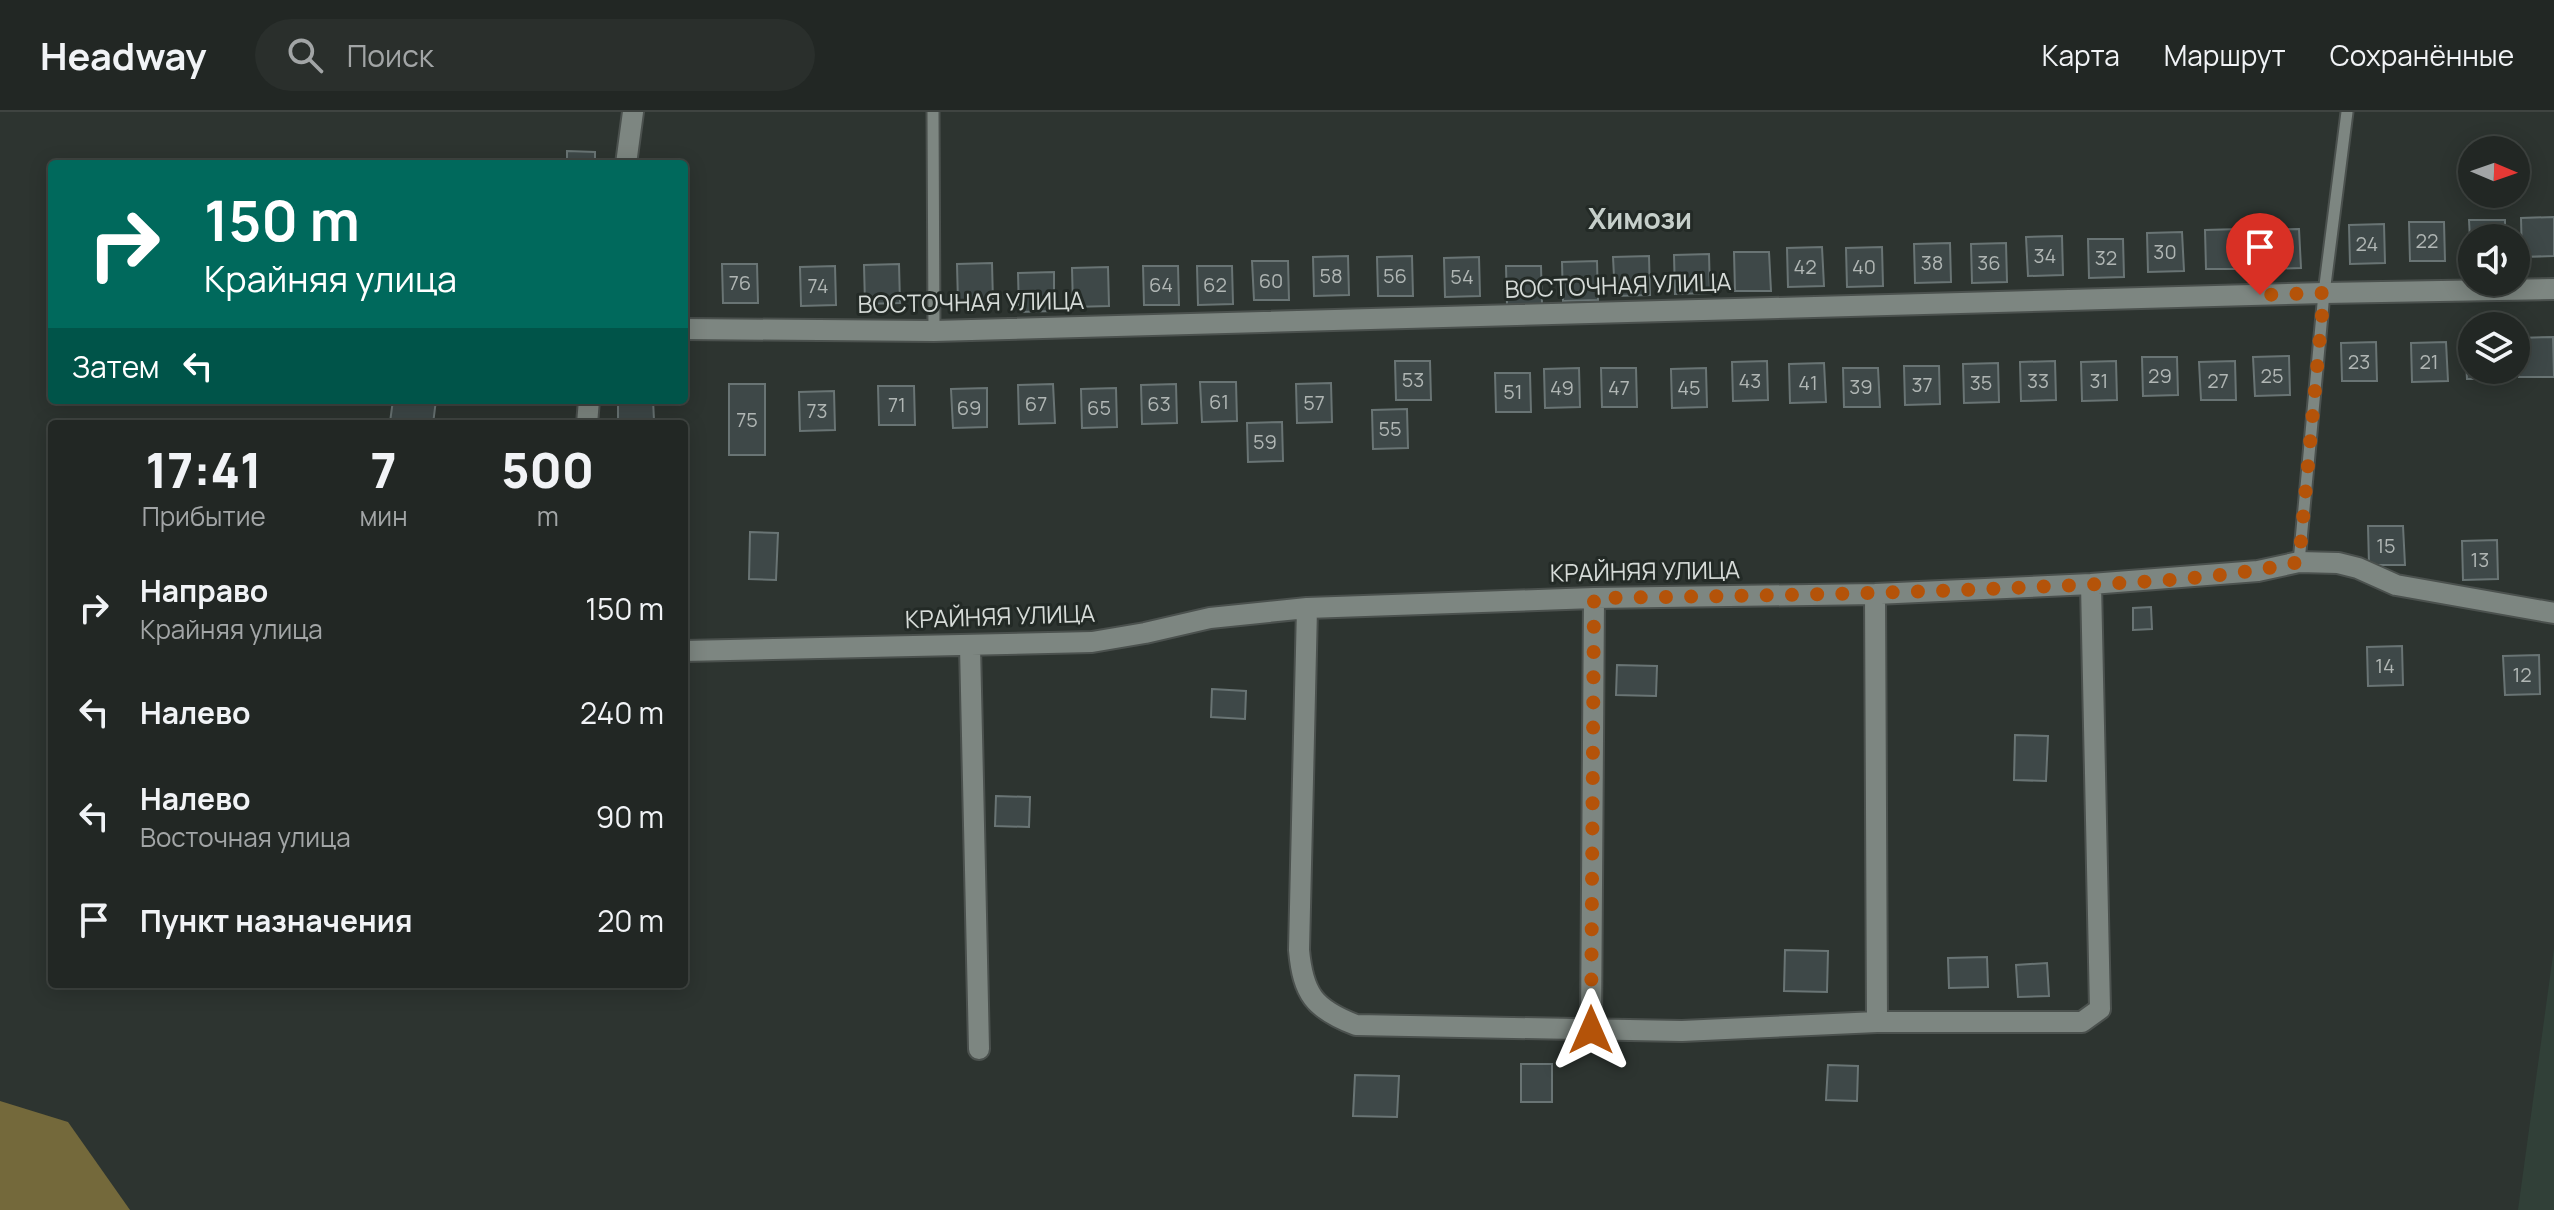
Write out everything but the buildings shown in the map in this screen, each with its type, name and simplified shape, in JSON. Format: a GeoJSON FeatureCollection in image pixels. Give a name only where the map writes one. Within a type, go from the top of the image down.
{"type":"FeatureCollection","features":[{"type":"Feature","properties":{"kind":"street"},"geometry":{"type":"LineString","coordinates":[[627,160],[633,112]]}},
{"type":"Feature","properties":{"kind":"street","name":"ВОСТОЧНАЯ УЛИЦА"},"geometry":{"type":"LineString","coordinates":[[688,329],[934,331],[2554,289]]}},
{"type":"Feature","properties":{"kind":"street","name":"КРАЙНЯЯ УЛИЦА"},"geometry":{"type":"LineString","coordinates":[[688,651],[1092,642],[1210,618],[1307,608],[1594,598],[1875,594],[2091,584],[2258,571],[2299,562],[2338,563],[2358,568],[2396,585],[2554,613]]}},
{"type":"Feature","properties":{"kind":"street"},"geometry":{"type":"LineString","coordinates":[[1307,608],[1299,950],[1302,979],[1316,1001],[1332,1015],[1356,1025],[1682,1031],[1877,1022],[2082,1022],[2100,1009],[2091,584]]}},
{"type":"Feature","properties":{"kind":"street"},"geometry":{"type":"LineString","coordinates":[[1875,594],[1877,1022]]}},
{"type":"Feature","properties":{"kind":"street"},"geometry":{"type":"LineString","coordinates":[[1591,1030],[1594,598]]}},
{"type":"Feature","properties":{"kind":"street"},"geometry":{"type":"LineString","coordinates":[[970,646],[979,1049]]}},
{"type":"Feature","properties":{"kind":"lane"},"geometry":{"type":"LineString","coordinates":[[933,112],[934,331]]}},
{"type":"Feature","properties":{"kind":"lane"},"geometry":{"type":"LineString","coordinates":[[2299,562],[2324,293],[2347,112]]}},
{"type":"Feature","properties":{"kind":"shaded area"},"geometry":{"type":"Polygon","coordinates":[[[2554,948],[2554,1210],[2518,1210],[2554,948]]]}},
{"type":"Feature","properties":{"kind":"shaded area"},"geometry":{"type":"Polygon","coordinates":[[[0,1101],[68,1122],[130,1210],[0,1210],[0,1101]]]}},
{"type":"Feature","properties":{"kind":"district","name":"Химози"},"geometry":{"type":"Point","coordinates":[1640,219]}},
{"type":"Feature","properties":{"kind":"route"},"geometry":{"type":"LineString","coordinates":[[1591,1030],[1594,598],[1875,594],[2091,584],[2258,571],[2299,562],[2324,293],[2260,295]]}}]}
